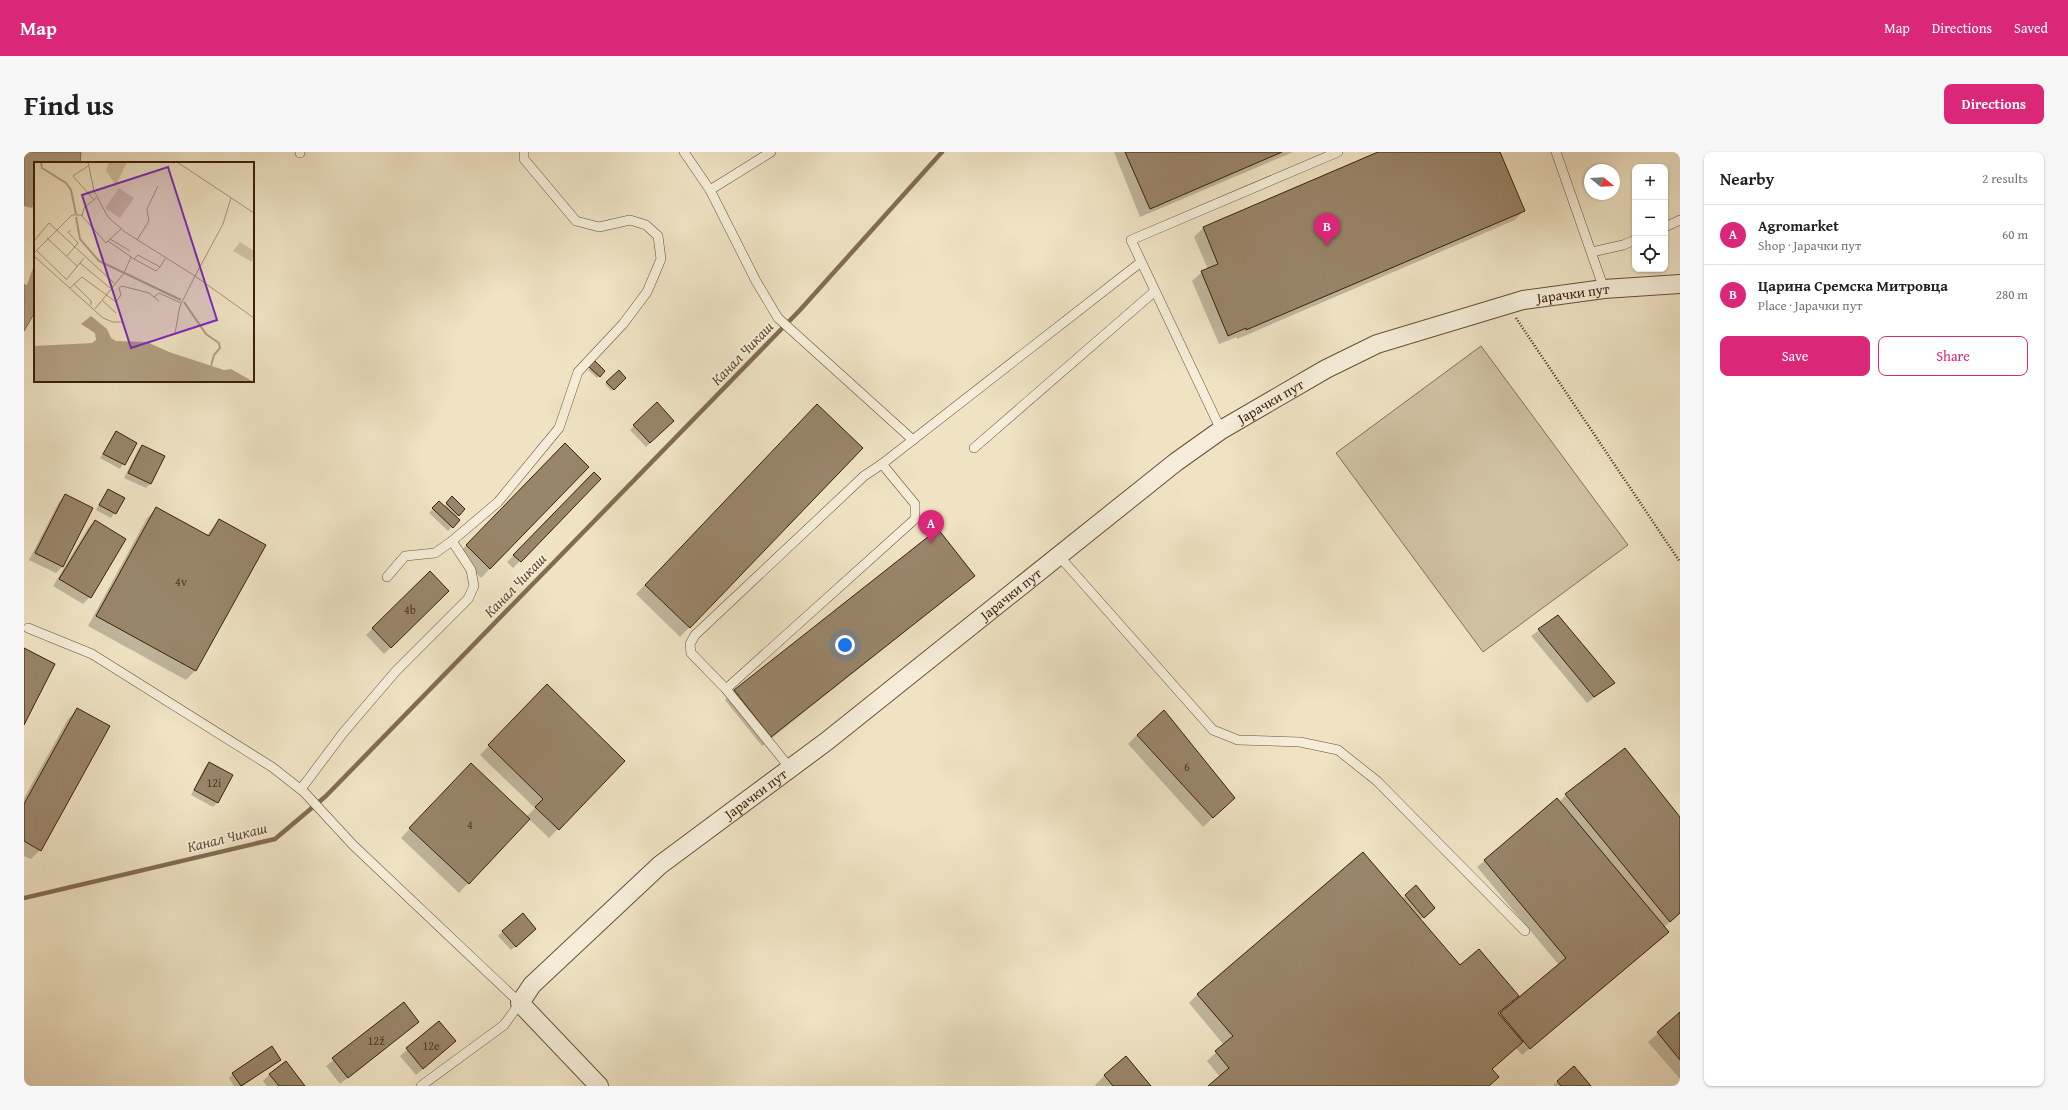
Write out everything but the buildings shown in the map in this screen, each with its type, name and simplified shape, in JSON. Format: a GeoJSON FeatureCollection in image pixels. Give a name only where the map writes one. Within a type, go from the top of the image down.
{"type":"FeatureCollection","features":[{"type":"Feature","properties":{"kind":"street","name":"Јарачки пут"},"geometry":{"type":"LineString","coordinates":[[520,1003],[532,985],[660,865],[827,741],[1176,462],[1221,430],[1326,369],[1377,344],[1524,300],[1604,289],[1680,284]]}},
{"type":"Feature","properties":{"kind":"street"},"geometry":{"type":"LineString","coordinates":[[520,1003],[599,1086]]}},
{"type":"Feature","properties":{"kind":"lane"},"geometry":{"type":"LineString","coordinates":[[387,578],[405,556],[435,553],[452,541],[498,502],[559,428],[578,372],[623,324],[647,292],[661,259],[658,236],[646,225],[630,220],[599,227],[576,221],[524,159],[524,152]]}},
{"type":"Feature","properties":{"kind":"lane"},"geometry":{"type":"LineString","coordinates":[[684,152],[710,190],[756,281],[778,318],[913,440]]}},
{"type":"Feature","properties":{"kind":"lane"},"geometry":{"type":"LineString","coordinates":[[710,190],[771,152]]}},
{"type":"Feature","properties":{"kind":"lane"},"geometry":{"type":"LineString","coordinates":[[1221,430],[1131,240],[1338,152]]}},
{"type":"Feature","properties":{"kind":"lane"},"geometry":{"type":"LineString","coordinates":[[1556,152],[1604,289]]}},
{"type":"Feature","properties":{"kind":"lane"},"geometry":{"type":"LineString","coordinates":[[1668,225],[1680,220]]}},
{"type":"Feature","properties":{"kind":"lane"},"geometry":{"type":"LineString","coordinates":[[1592,252],[1623,245],[1632,241]]}},
{"type":"Feature","properties":{"kind":"lane"},"geometry":{"type":"LineString","coordinates":[[790,768],[726,689],[691,653],[690,644],[695,635],[864,476],[882,464],[1141,262]]}},
{"type":"Feature","properties":{"kind":"lane"},"geometry":{"type":"LineString","coordinates":[[974,448],[1155,291]]}},
{"type":"Feature","properties":{"kind":"lane"},"geometry":{"type":"LineString","coordinates":[[726,689],[915,519],[915,504],[882,464]]}},
{"type":"Feature","properties":{"kind":"lane"},"geometry":{"type":"LineString","coordinates":[[302,790],[343,733],[396,671],[468,599],[474,586],[471,570],[452,541]]}},
{"type":"Feature","properties":{"kind":"lane"},"geometry":{"type":"LineString","coordinates":[[1059,556],[1213,730],[1238,740],[1300,742],[1338,750],[1377,781],[1524,931]]}},
{"type":"Feature","properties":{"kind":"lane"},"geometry":{"type":"LineString","coordinates":[[28,628],[92,654],[272,767],[302,790],[360,851],[520,1003],[504,1025],[421,1086]]}},
{"type":"Feature","properties":{"kind":"path"},"geometry":{"type":"LineString","coordinates":[[1507,304],[1680,562]]}},
{"type":"Feature","properties":{"kind":"shaded area"},"geometry":{"type":"Polygon","coordinates":[[[24,152],[81,152],[80,162],[34,162],[34,314],[24,331],[24,152]]]}},
{"type":"Feature","properties":{"kind":"shaded area"},"geometry":{"type":"Polygon","coordinates":[[[1481,346],[1628,545],[1483,652],[1336,453],[1481,346]]]}},
{"type":"Feature","properties":{"kind":"pier"},"geometry":{"type":"Polygon","coordinates":[[[34,202],[34,265],[27,285],[24,284],[24,206],[32,208],[34,202]]]}},
{"type":"Feature","properties":{"kind":"waterway","name":"Канал Чикаш"},"geometry":{"type":"LineString","coordinates":[[24,898],[275,839],[326,796],[800,310],[942,152]]}},
{"type":"Feature","properties":{"kind":"place","name":"Царина Сремска Митровца"},"geometry":{"type":"Point","coordinates":[1327,246]}},
{"type":"Feature","properties":{"kind":"place","name":"Agromarket"},"geometry":{"type":"Point","coordinates":[931,543]}}]}
